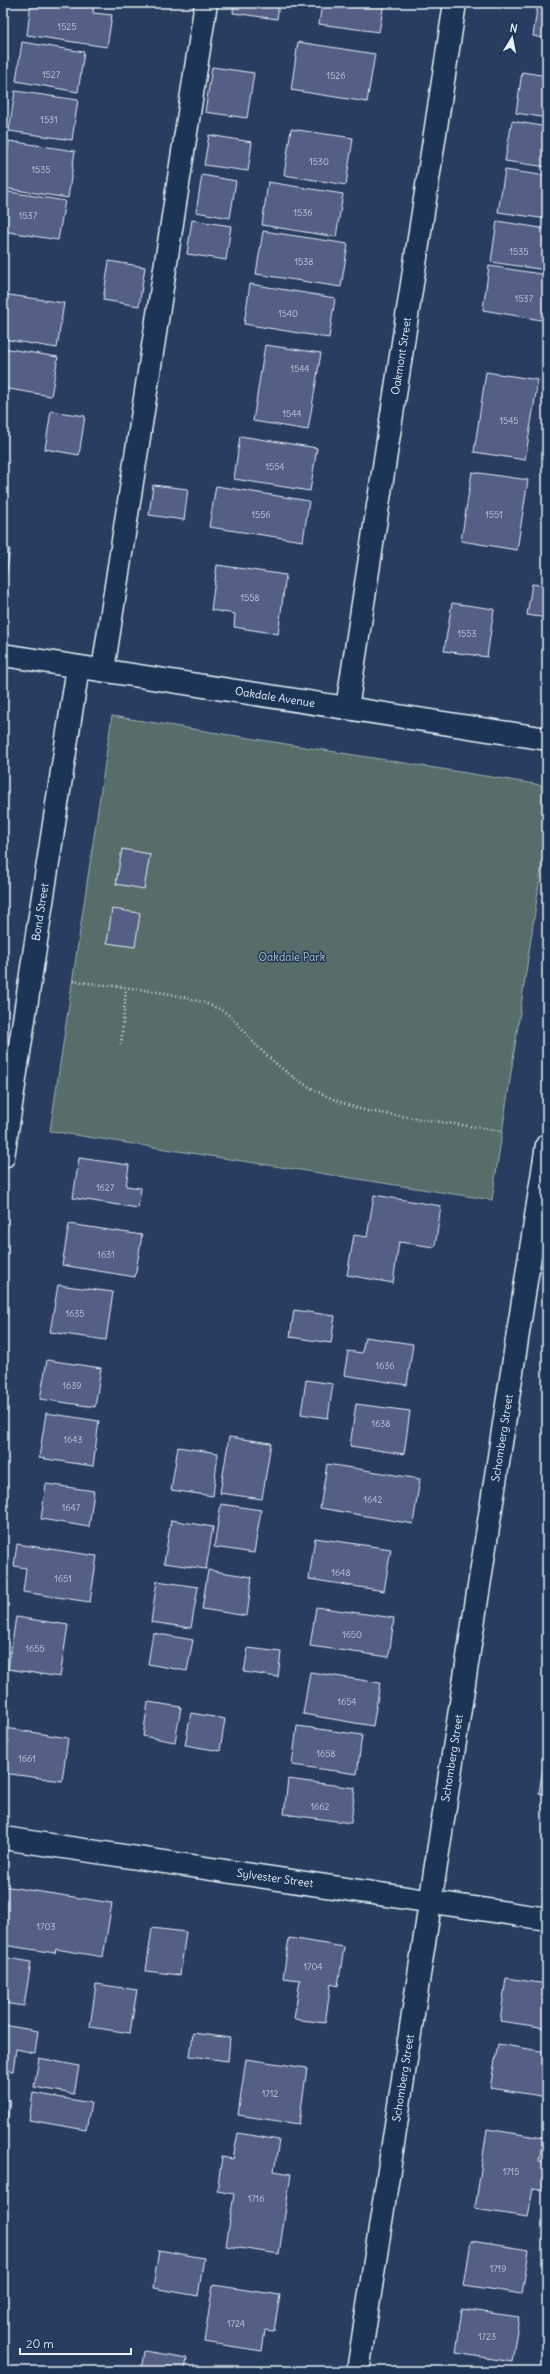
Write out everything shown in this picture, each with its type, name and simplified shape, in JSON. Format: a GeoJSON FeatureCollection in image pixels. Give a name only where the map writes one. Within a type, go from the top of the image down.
{"type":"FeatureCollection","features":[{"type":"Feature","properties":{"kind":"street"},"geometry":{"type":"LineString","coordinates":[[104,670],[206,3]]}},
{"type":"Feature","properties":{"kind":"street","name":"Oakmont Street"},"geometry":{"type":"LineString","coordinates":[[347,708],[455,3]]}},
{"type":"Feature","properties":{"kind":"street","name":"Oakdale Avenue"},"geometry":{"type":"LineString","coordinates":[[3,655],[547,739]]}},
{"type":"Feature","properties":{"kind":"street","name":"Bond Street"},"geometry":{"type":"LineString","coordinates":[[3,1158],[78,667]]}},
{"type":"Feature","properties":{"kind":"street","name":"Schomberg Street"},"geometry":{"type":"LineString","coordinates":[[358,2371],[547,1145]]}},
{"type":"Feature","properties":{"kind":"street","name":"Sylvester Street"},"geometry":{"type":"LineString","coordinates":[[3,1838],[547,1918]]}},
{"type":"Feature","properties":{"kind":"path"},"geometry":{"type":"LineString","coordinates":[[73,981],[199,1000],[223,1011],[291,1077],[307,1087],[348,1105],[367,1110],[502,1131]]}},
{"type":"Feature","properties":{"kind":"path"},"geometry":{"type":"LineString","coordinates":[[121,1044],[126,989]]}},
{"type":"Feature","properties":{"kind":"green space","name":"Oakdale Park"},"geometry":{"type":"Polygon","coordinates":[[[112,716],[547,786],[547,831],[492,1200],[50,1131],[112,716]]]}},
{"type":"Feature","properties":{"kind":"building"},"geometry":{"type":"Polygon","coordinates":[[[31,3],[94,3],[93,13],[112,15],[107,47],[27,35],[31,3]]]}},
{"type":"Feature","properties":{"kind":"building"},"geometry":{"type":"Polygon","coordinates":[[[234,3],[279,3],[277,19],[233,13],[234,3]]]}},
{"type":"Feature","properties":{"kind":"building"},"geometry":{"type":"Polygon","coordinates":[[[322,3],[384,3],[379,32],[319,24],[322,3]]]}},
{"type":"Feature","properties":{"kind":"building"},"geometry":{"type":"Polygon","coordinates":[[[538,3],[547,3],[547,39],[533,36],[538,3]]]}},
{"type":"Feature","properties":{"kind":"building"},"geometry":{"type":"Polygon","coordinates":[[[22,42],[84,52],[78,92],[16,81],[22,42]]]}},
{"type":"Feature","properties":{"kind":"building"},"geometry":{"type":"Polygon","coordinates":[[[298,42],[375,54],[367,102],[291,90],[298,42]]]}},
{"type":"Feature","properties":{"kind":"building"},"geometry":{"type":"Polygon","coordinates":[[[212,67],[254,73],[247,118],[205,112],[212,67]]]}},
{"type":"Feature","properties":{"kind":"building"},"geometry":{"type":"Polygon","coordinates":[[[522,72],[547,76],[547,118],[516,113],[522,72]]]}},
{"type":"Feature","properties":{"kind":"building"},"geometry":{"type":"Polygon","coordinates":[[[15,91],[78,100],[72,140],[9,131],[15,91]]]}},
{"type":"Feature","properties":{"kind":"building"},"geometry":{"type":"Polygon","coordinates":[[[512,121],[547,127],[547,167],[505,161],[512,121]]]}},
{"type":"Feature","properties":{"kind":"building"},"geometry":{"type":"Polygon","coordinates":[[[291,129],[353,138],[346,185],[284,175],[291,129]]]}},
{"type":"Feature","properties":{"kind":"building"},"geometry":{"type":"Polygon","coordinates":[[[209,135],[252,142],[248,171],[204,165],[209,135]]]}},
{"type":"Feature","properties":{"kind":"building"},"geometry":{"type":"Polygon","coordinates":[[[9,141],[75,151],[68,198],[3,188],[9,141]]]}},
{"type":"Feature","properties":{"kind":"building"},"geometry":{"type":"Polygon","coordinates":[[[505,170],[547,176],[547,219],[498,212],[505,170]]]}},
{"type":"Feature","properties":{"kind":"building"},"geometry":{"type":"Polygon","coordinates":[[[202,175],[236,181],[230,218],[196,212],[202,175]]]}},
{"type":"Feature","properties":{"kind":"building"},"geometry":{"type":"Polygon","coordinates":[[[268,182],[343,194],[336,237],[262,225],[268,182]]]}},
{"type":"Feature","properties":{"kind":"building"},"geometry":{"type":"Polygon","coordinates":[[[3,191],[65,201],[58,240],[3,231],[3,191]]]}},
{"type":"Feature","properties":{"kind":"building"},"geometry":{"type":"Polygon","coordinates":[[[192,220],[231,226],[226,260],[187,254],[192,220]]]}},
{"type":"Feature","properties":{"kind":"building"},"geometry":{"type":"Polygon","coordinates":[[[497,221],[547,229],[546,270],[491,262],[497,221]]]}},
{"type":"Feature","properties":{"kind":"building"},"geometry":{"type":"Polygon","coordinates":[[[263,231],[348,244],[341,287],[256,274],[263,231]]]}},
{"type":"Feature","properties":{"kind":"building"},"geometry":{"type":"Polygon","coordinates":[[[109,261],[145,267],[139,306],[103,300],[109,261]]]}},
{"type":"Feature","properties":{"kind":"building"},"geometry":{"type":"Polygon","coordinates":[[[489,266],[547,275],[547,321],[483,310],[489,266]]]}},
{"type":"Feature","properties":{"kind":"building"},"geometry":{"type":"Polygon","coordinates":[[[250,284],[335,298],[329,338],[244,324],[250,284]]]}},
{"type":"Feature","properties":{"kind":"building"},"geometry":{"type":"Polygon","coordinates":[[[3,294],[64,303],[57,348],[3,339],[3,294]]]}},
{"type":"Feature","properties":{"kind":"building"},"geometry":{"type":"Polygon","coordinates":[[[265,345],[321,353],[308,430],[253,421],[265,345]]]}},
{"type":"Feature","properties":{"kind":"building"},"geometry":{"type":"Polygon","coordinates":[[[3,348],[58,357],[51,396],[3,388],[3,348]]]}},
{"type":"Feature","properties":{"kind":"building"},"geometry":{"type":"Polygon","coordinates":[[[486,372],[538,380],[525,460],[474,452],[486,372]]]}},
{"type":"Feature","properties":{"kind":"building"},"geometry":{"type":"Polygon","coordinates":[[[51,411],[85,416],[79,455],[45,449],[51,411]]]}},
{"type":"Feature","properties":{"kind":"building"},"geometry":{"type":"Polygon","coordinates":[[[240,436],[317,448],[310,491],[234,479],[240,436]]]}},
{"type":"Feature","properties":{"kind":"building"},"geometry":{"type":"Polygon","coordinates":[[[472,472],[528,480],[517,550],[461,541],[472,472]]]}},
{"type":"Feature","properties":{"kind":"building"},"geometry":{"type":"Polygon","coordinates":[[[153,485],[188,489],[184,520],[149,515],[153,485]]]}},
{"type":"Feature","properties":{"kind":"building"},"geometry":{"type":"Polygon","coordinates":[[[216,486],[309,501],[303,541],[209,527],[216,486]]]}},
{"type":"Feature","properties":{"kind":"building"},"geometry":{"type":"Polygon","coordinates":[[[3,548],[10,549],[4,591],[3,591],[3,548]]]}},
{"type":"Feature","properties":{"kind":"building"},"geometry":{"type":"Polygon","coordinates":[[[217,565],[286,575],[278,634],[234,627],[235,614],[211,610],[217,565]]]}},
{"type":"Feature","properties":{"kind":"building"},"geometry":{"type":"Polygon","coordinates":[[[532,584],[547,586],[547,618],[527,615],[532,584]]]}},
{"type":"Feature","properties":{"kind":"building"},"geometry":{"type":"Polygon","coordinates":[[[452,603],[494,609],[487,657],[444,651],[452,603]]]}},
{"type":"Feature","properties":{"kind":"building"},"geometry":{"type":"Polygon","coordinates":[[[122,849],[150,854],[144,889],[116,884],[122,849]]]}},
{"type":"Feature","properties":{"kind":"building"},"geometry":{"type":"Polygon","coordinates":[[[112,909],[140,913],[135,947],[107,943],[112,909]]]}},
{"type":"Feature","properties":{"kind":"building"},"geometry":{"type":"Polygon","coordinates":[[[79,1158],[129,1165],[126,1186],[141,1188],[138,1208],[73,1198],[79,1158]]]}},
{"type":"Feature","properties":{"kind":"building"},"geometry":{"type":"Polygon","coordinates":[[[374,1195],[441,1206],[435,1247],[399,1242],[393,1283],[347,1275],[354,1235],[367,1237],[374,1195]]]}},
{"type":"Feature","properties":{"kind":"building"},"geometry":{"type":"Polygon","coordinates":[[[69,1224],[142,1235],[135,1277],[62,1265],[69,1224]]]}},
{"type":"Feature","properties":{"kind":"building"},"geometry":{"type":"Polygon","coordinates":[[[58,1285],[113,1292],[106,1340],[50,1332],[58,1285]]]}},
{"type":"Feature","properties":{"kind":"building"},"geometry":{"type":"Polygon","coordinates":[[[294,1310],[335,1316],[331,1343],[290,1337],[294,1310]]]}},
{"type":"Feature","properties":{"kind":"building"},"geometry":{"type":"Polygon","coordinates":[[[365,1337],[413,1344],[407,1385],[344,1375],[348,1351],[362,1353],[365,1337]]]}},
{"type":"Feature","properties":{"kind":"building"},"geometry":{"type":"Polygon","coordinates":[[[47,1360],[101,1368],[95,1407],[40,1399],[47,1360]]]}},
{"type":"Feature","properties":{"kind":"building"},"geometry":{"type":"Polygon","coordinates":[[[306,1380],[333,1384],[328,1418],[301,1414],[306,1380]]]}},
{"type":"Feature","properties":{"kind":"building"},"geometry":{"type":"Polygon","coordinates":[[[356,1404],[410,1411],[404,1454],[350,1446],[356,1404]]]}},
{"type":"Feature","properties":{"kind":"building"},"geometry":{"type":"Polygon","coordinates":[[[46,1413],[99,1421],[93,1466],[39,1458],[46,1413]]]}},
{"type":"Feature","properties":{"kind":"building"},"geometry":{"type":"Polygon","coordinates":[[[229,1437],[271,1443],[262,1499],[220,1493],[229,1437]]]}},
{"type":"Feature","properties":{"kind":"building"},"geometry":{"type":"Polygon","coordinates":[[[178,1447],[218,1453],[213,1496],[171,1490],[178,1447]]]}},
{"type":"Feature","properties":{"kind":"building"},"geometry":{"type":"Polygon","coordinates":[[[327,1464],[420,1479],[413,1524],[320,1508],[327,1464]]]}},
{"type":"Feature","properties":{"kind":"building"},"geometry":{"type":"Polygon","coordinates":[[[46,1484],[94,1491],[89,1527],[41,1519],[46,1484]]]}},
{"type":"Feature","properties":{"kind":"building"},"geometry":{"type":"Polygon","coordinates":[[[221,1504],[261,1510],[254,1553],[214,1547],[221,1504]]]}},
{"type":"Feature","properties":{"kind":"building"},"geometry":{"type":"Polygon","coordinates":[[[171,1520],[213,1527],[206,1569],[164,1563],[171,1520]]]}},
{"type":"Feature","properties":{"kind":"building"},"geometry":{"type":"Polygon","coordinates":[[[315,1538],[391,1549],[384,1591],[309,1579],[315,1538]]]}},
{"type":"Feature","properties":{"kind":"building"},"geometry":{"type":"Polygon","coordinates":[[[17,1544],[97,1556],[90,1602],[23,1592],[26,1568],[14,1566],[17,1544]]]}},
{"type":"Feature","properties":{"kind":"building"},"geometry":{"type":"Polygon","coordinates":[[[208,1570],[252,1577],[247,1616],[202,1609],[208,1570]]]}},
{"type":"Feature","properties":{"kind":"building"},"geometry":{"type":"Polygon","coordinates":[[[157,1581],[198,1587],[191,1628],[151,1622],[157,1581]]]}},
{"type":"Feature","properties":{"kind":"building"},"geometry":{"type":"Polygon","coordinates":[[[316,1607],[394,1618],[389,1657],[310,1646],[316,1607]]]}},
{"type":"Feature","properties":{"kind":"building"},"geometry":{"type":"Polygon","coordinates":[[[16,1617],[68,1625],[60,1677],[8,1669],[16,1617]]]}},
{"type":"Feature","properties":{"kind":"building"},"geometry":{"type":"Polygon","coordinates":[[[153,1633],[193,1640],[187,1671],[148,1664],[153,1633]]]}},
{"type":"Feature","properties":{"kind":"building"},"geometry":{"type":"Polygon","coordinates":[[[248,1648],[281,1652],[278,1677],[244,1672],[248,1648]]]}},
{"type":"Feature","properties":{"kind":"building"},"geometry":{"type":"Polygon","coordinates":[[[310,1672],[380,1683],[373,1726],[303,1714],[310,1672]]]}},
{"type":"Feature","properties":{"kind":"building"},"geometry":{"type":"Polygon","coordinates":[[[148,1702],[181,1707],[175,1742],[143,1736],[148,1702]]]}},
{"type":"Feature","properties":{"kind":"building"},"geometry":{"type":"Polygon","coordinates":[[[191,1713],[225,1719],[220,1751],[185,1745],[191,1713]]]}},
{"type":"Feature","properties":{"kind":"building"},"geometry":{"type":"Polygon","coordinates":[[[297,1726],[362,1735],[357,1774],[292,1765],[297,1726]]]}},
{"type":"Feature","properties":{"kind":"building"},"geometry":{"type":"Polygon","coordinates":[[[5,1728],[68,1738],[62,1781],[3,1773],[5,1728]]]}},
{"type":"Feature","properties":{"kind":"building"},"geometry":{"type":"Polygon","coordinates":[[[545,1755],[547,1756],[547,1794],[539,1793],[545,1755]]]}},
{"type":"Feature","properties":{"kind":"building"},"geometry":{"type":"Polygon","coordinates":[[[288,1779],[355,1788],[351,1823],[284,1814],[288,1779]]]}},
{"type":"Feature","properties":{"kind":"building"},"geometry":{"type":"Polygon","coordinates":[[[3,1886],[112,1903],[103,1957],[56,1949],[55,1953],[3,1945],[3,1886]]]}},
{"type":"Feature","properties":{"kind":"building"},"geometry":{"type":"Polygon","coordinates":[[[152,1928],[186,1932],[180,1975],[146,1971],[152,1928]]]}},
{"type":"Feature","properties":{"kind":"building"},"geometry":{"type":"Polygon","coordinates":[[[289,1938],[344,1947],[338,1986],[331,1984],[325,2023],[294,2019],[300,1980],[283,1978],[289,1938]]]}},
{"type":"Feature","properties":{"kind":"building"},"geometry":{"type":"Polygon","coordinates":[[[3,1957],[31,1962],[24,2006],[3,2003],[3,1957]]]}},
{"type":"Feature","properties":{"kind":"building"},"geometry":{"type":"Polygon","coordinates":[[[506,1978],[547,1984],[547,2028],[500,2021],[506,1978]]]}},
{"type":"Feature","properties":{"kind":"building"},"geometry":{"type":"Polygon","coordinates":[[[96,1984],[137,1990],[130,2033],[90,2027],[96,1984]]]}},
{"type":"Feature","properties":{"kind":"building"},"geometry":{"type":"Polygon","coordinates":[[[3,2025],[38,2031],[35,2053],[16,2049],[13,2071],[3,2070],[3,2025]]]}},
{"type":"Feature","properties":{"kind":"building"},"geometry":{"type":"Polygon","coordinates":[[[193,2033],[230,2038],[228,2061],[190,2056],[193,2033]]]}},
{"type":"Feature","properties":{"kind":"building"},"geometry":{"type":"Polygon","coordinates":[[[498,2044],[547,2052],[547,2097],[490,2088],[498,2044]]]}},
{"type":"Feature","properties":{"kind":"building"},"geometry":{"type":"Polygon","coordinates":[[[39,2058],[79,2066],[74,2094],[34,2087],[39,2058]]]}},
{"type":"Feature","properties":{"kind":"building"},"geometry":{"type":"Polygon","coordinates":[[[246,2059],[307,2068],[299,2124],[238,2115],[246,2059]]]}},
{"type":"Feature","properties":{"kind":"building"},"geometry":{"type":"Polygon","coordinates":[[[33,2093],[91,2103],[86,2130],[29,2120],[33,2093]]]}},
{"type":"Feature","properties":{"kind":"building"},"geometry":{"type":"Polygon","coordinates":[[[3,2099],[10,2100],[4,2147],[3,2147],[3,2099]]]}},
{"type":"Feature","properties":{"kind":"building"},"geometry":{"type":"Polygon","coordinates":[[[487,2129],[543,2138],[539,2161],[547,2162],[545,2190],[533,2188],[528,2217],[475,2209],[487,2129]]]}},
{"type":"Feature","properties":{"kind":"building"},"geometry":{"type":"Polygon","coordinates":[[[238,2133],[279,2140],[274,2171],[291,2174],[279,2254],[226,2246],[234,2194],[217,2191],[222,2157],[233,2159],[238,2133]]]}},
{"type":"Feature","properties":{"kind":"building"},"geometry":{"type":"Polygon","coordinates":[[[471,2241],[529,2250],[522,2294],[464,2285],[471,2241]]]}},
{"type":"Feature","properties":{"kind":"building"},"geometry":{"type":"Polygon","coordinates":[[[159,2250],[204,2258],[198,2296],[153,2288],[159,2250]]]}},
{"type":"Feature","properties":{"kind":"building"},"geometry":{"type":"Polygon","coordinates":[[[213,2285],[280,2295],[274,2331],[265,2330],[262,2351],[204,2342],[213,2285]]]}},
{"type":"Feature","properties":{"kind":"building"},"geometry":{"type":"Polygon","coordinates":[[[462,2309],[519,2317],[512,2362],[456,2353],[462,2309]]]}},
{"type":"Feature","properties":{"kind":"building"},"geometry":{"type":"Polygon","coordinates":[[[144,2351],[187,2358],[185,2371],[141,2371],[144,2351]]]}}]}
